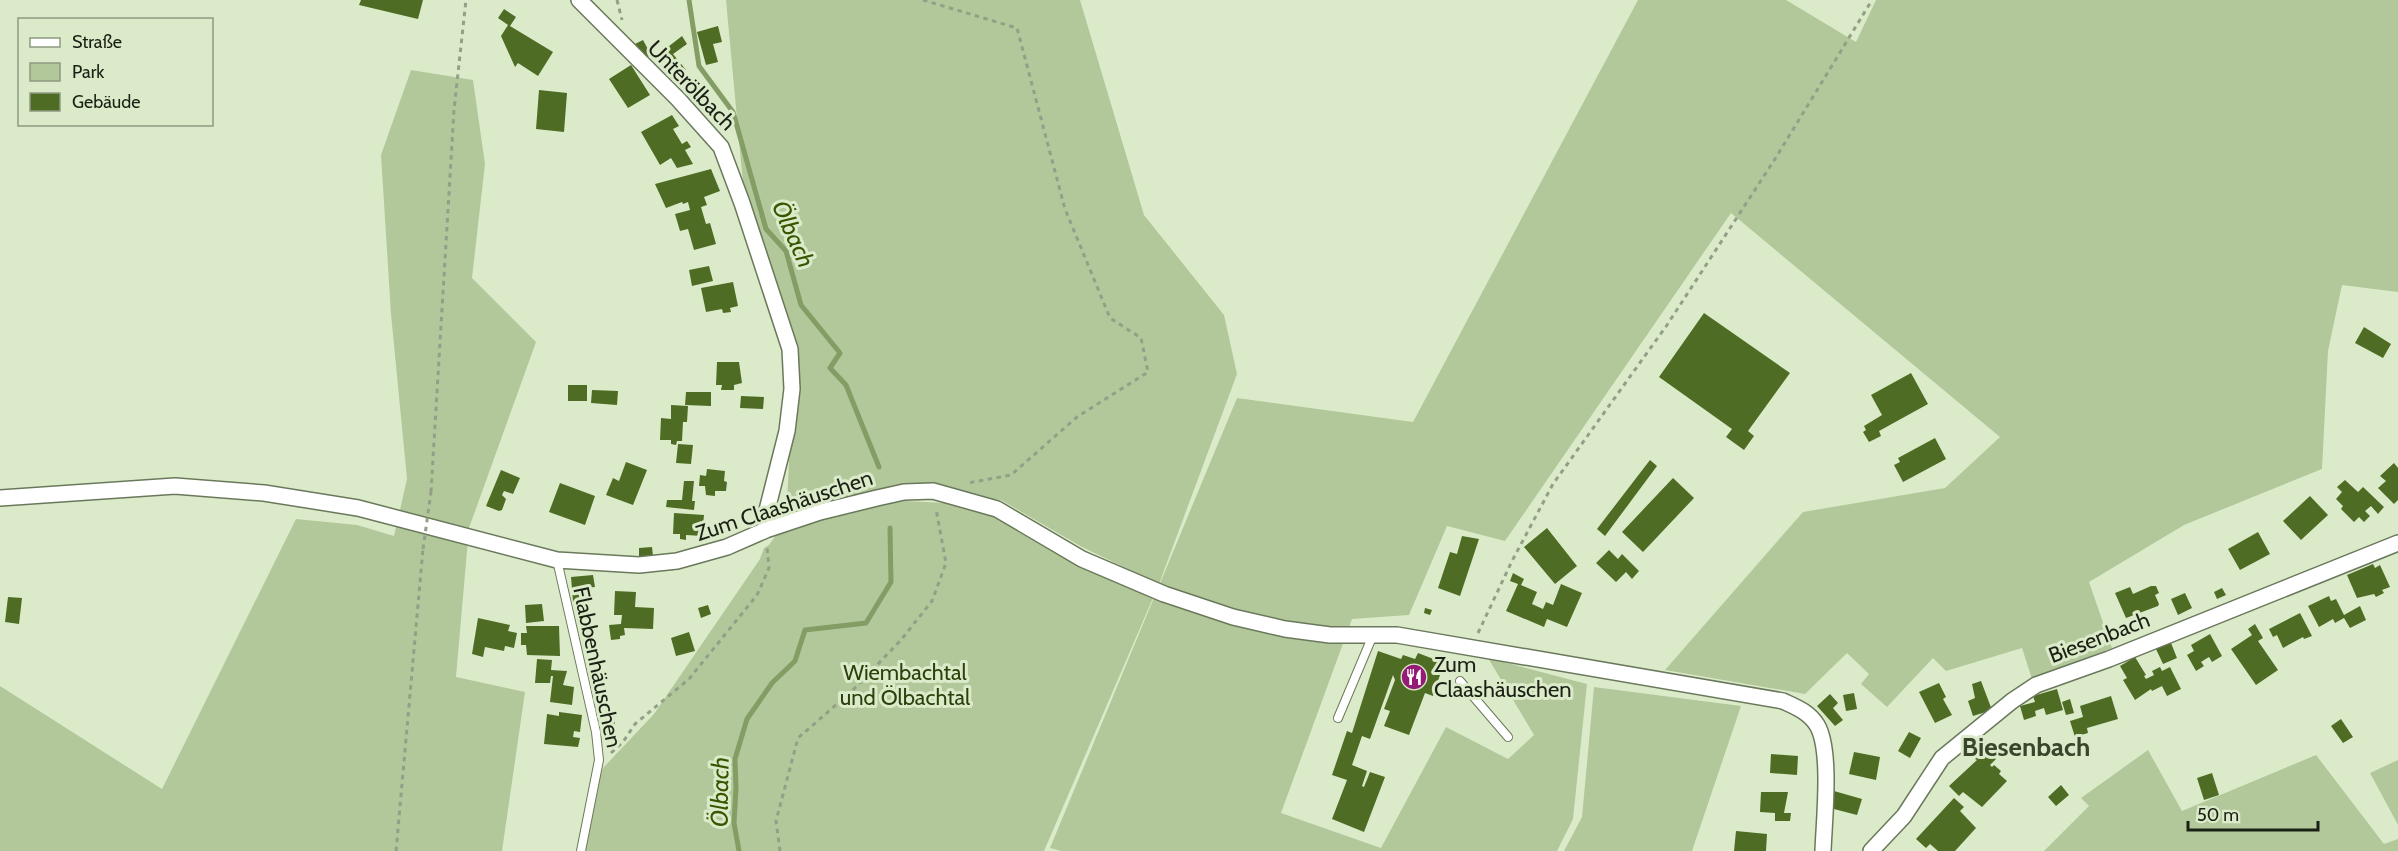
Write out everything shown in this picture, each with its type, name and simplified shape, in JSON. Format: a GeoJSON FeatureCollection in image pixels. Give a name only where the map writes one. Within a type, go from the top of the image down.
{"type":"FeatureCollection","features":[{"type":"Feature","properties":{"kind":"street","name":"Unterölbach"},"geometry":{"type":"LineString","coordinates":[[579,0],[678,99],[721,147],[742,203],[790,349],[792,389],[788,431],[767,510],[766,530]]}},
{"type":"Feature","properties":{"kind":"street","name":"Zum Claashäuschen"},"geometry":{"type":"LineString","coordinates":[[0,498],[174,486],[264,492],[358,508],[557,560],[639,565],[677,561],[728,548],[766,530],[820,512],[904,492],[933,490],[997,509],[1082,558],[1164,594],[1233,617],[1285,629],[1330,635],[1397,634],[1471,649],[1783,702],[1803,710],[1816,724],[1822,738],[1825,783],[1823,851]]}},
{"type":"Feature","properties":{"kind":"street","name":"Biesenbach"},"geometry":{"type":"LineString","coordinates":[[1871,851],[1904,816],[1942,758],[2012,701],[2036,685],[2109,659],[2398,543]]}},
{"type":"Feature","properties":{"kind":"lane","name":"Flabbenhäuschen"},"geometry":{"type":"LineString","coordinates":[[557,560],[596,732],[599,760],[581,851]]}},
{"type":"Feature","properties":{"kind":"lane"},"geometry":{"type":"LineString","coordinates":[[1338,718],[1373,634]]}},
{"type":"Feature","properties":{"kind":"lane"},"geometry":{"type":"LineString","coordinates":[[1460,681],[1508,737]]}},
{"type":"Feature","properties":{"kind":"path"},"geometry":{"type":"LineString","coordinates":[[396,851],[423,549],[431,492],[454,110],[466,0]]}},
{"type":"Feature","properties":{"kind":"path"},"geometry":{"type":"LineString","coordinates":[[923,0],[1017,28],[1065,209],[1110,318],[1141,338],[1148,372],[1077,417],[1011,475],[966,484]]}},
{"type":"Feature","properties":{"kind":"path"},"geometry":{"type":"LineString","coordinates":[[1471,649],[1512,561],[1553,484],[1674,316],[1775,159],[1872,0]]}},
{"type":"Feature","properties":{"kind":"path"},"geometry":{"type":"LineString","coordinates":[[780,851],[776,821],[798,738],[852,691],[901,640],[932,601],[946,563],[933,490]]}},
{"type":"Feature","properties":{"kind":"path"},"geometry":{"type":"LineString","coordinates":[[599,760],[614,751],[636,724],[688,679],[757,595],[769,568],[766,530]]}},
{"type":"Feature","properties":{"kind":"green space","name":"Wiembachtal und Ölbachtal"},"geometry":{"type":"Polygon","coordinates":[[[726,0],[1080,0],[1144,215],[1224,315],[1237,374],[1159,584],[1082,547],[1001,500],[906,487],[794,519],[905,501],[945,503],[997,517],[1153,598],[1044,851],[581,851],[603,768],[654,714],[760,559],[764,548],[769,545],[786,521],[795,345],[744,194],[726,0]]]}},
{"type":"Feature","properties":{"kind":"green space"},"geometry":{"type":"Polygon","coordinates":[[[1638,0],[1786,0],[1856,42],[1876,0],[2398,0],[2398,292],[2342,285],[2328,351],[2322,469],[2184,525],[2089,582],[2112,648],[2032,679],[2022,648],[1946,671],[1933,658],[1887,707],[1861,684],[1869,674],[1847,653],[1805,694],[1665,670],[1803,512],[1945,488],[2000,437],[1731,213],[1505,541],[1447,526],[1409,615],[1352,619],[1281,813],[1381,848],[1446,727],[1508,759],[1534,735],[1488,658],[1587,684],[1573,819],[1557,851],[1061,851],[1050,848],[1237,398],[1413,422],[1638,0]]]}},
{"type":"Feature","properties":{"kind":"green space"},"geometry":{"type":"Polygon","coordinates":[[[411,70],[473,80],[485,164],[472,278],[536,342],[469,528],[456,677],[525,692],[502,851],[0,851],[0,686],[162,789],[296,519],[357,525],[394,536],[407,479],[391,314],[381,155],[411,70]]]}},
{"type":"Feature","properties":{"kind":"green space"},"geometry":{"type":"Polygon","coordinates":[[[1594,687],[1741,706],[1692,851],[1564,851],[1582,817],[1594,687]]]}},
{"type":"Feature","properties":{"kind":"green space"},"geometry":{"type":"Polygon","coordinates":[[[2148,750],[2182,811],[2316,755],[2384,844],[2398,839],[2398,851],[2044,851],[2089,806],[2081,798],[2148,750]]]}},
{"type":"Feature","properties":{"kind":"green space"},"geometry":{"type":"Polygon","coordinates":[[[2398,760],[2398,825],[2370,773],[2398,760]]]}},
{"type":"Feature","properties":{"kind":"building"},"geometry":{"type":"Polygon","coordinates":[[[361,0],[423,0],[418,19],[359,5],[361,0]]]}},
{"type":"Feature","properties":{"kind":"building"},"geometry":{"type":"Polygon","coordinates":[[[504,9],[516,17],[510,26],[553,52],[538,76],[518,63],[515,67],[501,36],[508,25],[498,18],[504,9]]]}},
{"type":"Feature","properties":{"kind":"building"},"geometry":{"type":"Polygon","coordinates":[[[718,26],[722,42],[713,44],[718,62],[706,65],[697,32],[718,26]]]}},
{"type":"Feature","properties":{"kind":"building"},"geometry":{"type":"Polygon","coordinates":[[[682,36],[687,44],[673,54],[686,70],[674,82],[655,57],[682,36]]]}},
{"type":"Feature","properties":{"kind":"building"},"geometry":{"type":"Polygon","coordinates":[[[643,40],[651,55],[644,59],[635,44],[643,40]]]}},
{"type":"Feature","properties":{"kind":"building"},"geometry":{"type":"Polygon","coordinates":[[[631,65],[650,95],[628,108],[609,79],[631,65]]]}},
{"type":"Feature","properties":{"kind":"building"},"geometry":{"type":"Polygon","coordinates":[[[539,90],[567,93],[564,132],[536,129],[539,90]]]}},
{"type":"Feature","properties":{"kind":"building"},"geometry":{"type":"Polygon","coordinates":[[[672,115],[679,126],[673,129],[682,144],[687,141],[691,147],[685,150],[693,164],[677,168],[671,158],[660,165],[641,132],[672,115]]]}},
{"type":"Feature","properties":{"kind":"building"},"geometry":{"type":"Polygon","coordinates":[[[711,169],[720,191],[704,197],[707,205],[701,207],[706,224],[710,223],[716,244],[694,250],[688,229],[680,231],[675,214],[690,210],[688,202],[666,208],[655,184],[711,169]]]}},
{"type":"Feature","properties":{"kind":"building"},"geometry":{"type":"Polygon","coordinates":[[[709,266],[713,281],[692,286],[689,270],[709,266]]]}},
{"type":"Feature","properties":{"kind":"building"},"geometry":{"type":"Polygon","coordinates":[[[733,282],[738,306],[730,308],[731,312],[723,313],[722,309],[706,312],[701,288],[733,282]]]}},
{"type":"Feature","properties":{"kind":"building"},"geometry":{"type":"Polygon","coordinates":[[[1704,313],[1790,373],[1748,431],[1754,436],[1744,450],[1726,437],[1732,429],[1659,377],[1704,313]]]}},
{"type":"Feature","properties":{"kind":"building"},"geometry":{"type":"Polygon","coordinates":[[[2364,327],[2391,344],[2383,358],[2355,343],[2364,327]]]}},
{"type":"Feature","properties":{"kind":"building"},"geometry":{"type":"Polygon","coordinates":[[[717,362],[739,362],[742,383],[734,385],[734,390],[721,390],[722,385],[716,385],[717,362]]]}},
{"type":"Feature","properties":{"kind":"building"},"geometry":{"type":"Polygon","coordinates":[[[1911,373],[1928,404],[1879,431],[1881,436],[1869,442],[1863,432],[1866,430],[1864,426],[1882,415],[1871,395],[1911,373]]]}},
{"type":"Feature","properties":{"kind":"building"},"geometry":{"type":"Polygon","coordinates":[[[568,385],[587,385],[587,401],[568,401],[568,385]]]}},
{"type":"Feature","properties":{"kind":"building"},"geometry":{"type":"Polygon","coordinates":[[[592,390],[618,391],[617,405],[591,403],[592,390]]]}},
{"type":"Feature","properties":{"kind":"building"},"geometry":{"type":"Polygon","coordinates":[[[686,392],[711,392],[711,406],[685,405],[686,392]]]}},
{"type":"Feature","properties":{"kind":"building"},"geometry":{"type":"Polygon","coordinates":[[[741,396],[764,397],[763,409],[740,408],[741,396]]]}},
{"type":"Feature","properties":{"kind":"building"},"geometry":{"type":"Polygon","coordinates":[[[671,405],[688,406],[687,422],[683,422],[682,441],[677,441],[676,445],[671,444],[671,440],[660,440],[661,418],[671,419],[671,405]]]}},
{"type":"Feature","properties":{"kind":"building"},"geometry":{"type":"Polygon","coordinates":[[[1935,438],[1946,459],[1903,482],[1894,465],[1900,462],[1898,458],[1935,438]]]}},
{"type":"Feature","properties":{"kind":"building"},"geometry":{"type":"Polygon","coordinates":[[[678,444],[693,445],[691,464],[676,463],[678,444]]]}},
{"type":"Feature","properties":{"kind":"building"},"geometry":{"type":"Polygon","coordinates":[[[1650,460],[1657,466],[1605,536],[1597,529],[1650,460]]]}},
{"type":"Feature","properties":{"kind":"building"},"geometry":{"type":"Polygon","coordinates":[[[626,462],[647,470],[633,505],[606,495],[613,478],[619,481],[626,462]]]}},
{"type":"Feature","properties":{"kind":"building"},"geometry":{"type":"Polygon","coordinates":[[[2394,463],[2398,468],[2398,500],[2394,504],[2378,488],[2386,481],[2380,476],[2394,463]]]}},
{"type":"Feature","properties":{"kind":"building"},"geometry":{"type":"Polygon","coordinates":[[[707,469],[725,471],[726,491],[715,491],[715,496],[706,495],[705,486],[699,486],[700,475],[706,476],[707,469]]]}},
{"type":"Feature","properties":{"kind":"building"},"geometry":{"type":"Polygon","coordinates":[[[501,470],[520,478],[513,494],[504,491],[502,495],[506,499],[502,510],[499,511],[486,506],[501,470]]]}},
{"type":"Feature","properties":{"kind":"building"},"geometry":{"type":"Polygon","coordinates":[[[1673,478],[1694,498],[1643,552],[1622,532],[1673,478]]]}},
{"type":"Feature","properties":{"kind":"building"},"geometry":{"type":"Polygon","coordinates":[[[2345,480],[2358,492],[2363,487],[2384,507],[2378,514],[2371,506],[2365,511],[2370,516],[2364,522],[2359,517],[2354,522],[2341,509],[2343,506],[2336,499],[2342,492],[2337,487],[2345,480]]]}},
{"type":"Feature","properties":{"kind":"building"},"geometry":{"type":"Polygon","coordinates":[[[684,481],[694,481],[692,501],[695,501],[694,510],[666,507],[667,500],[682,500],[684,481]]]}},
{"type":"Feature","properties":{"kind":"building"},"geometry":{"type":"Polygon","coordinates":[[[560,483],[595,496],[585,525],[549,512],[560,483]]]}},
{"type":"Feature","properties":{"kind":"building"},"geometry":{"type":"Polygon","coordinates":[[[2310,496],[2328,515],[2301,540],[2283,521],[2310,496]]]}},
{"type":"Feature","properties":{"kind":"building"},"geometry":{"type":"Polygon","coordinates":[[[674,513],[704,515],[702,536],[686,535],[686,540],[680,539],[680,534],[673,534],[674,513]]]}},
{"type":"Feature","properties":{"kind":"building"},"geometry":{"type":"Polygon","coordinates":[[[1547,528],[1577,566],[1555,584],[1524,547],[1547,528]]]}},
{"type":"Feature","properties":{"kind":"building"},"geometry":{"type":"Polygon","coordinates":[[[2258,532],[2270,554],[2240,570],[2228,549],[2258,532]]]}},
{"type":"Feature","properties":{"kind":"building"},"geometry":{"type":"Polygon","coordinates":[[[1462,536],[1479,539],[1460,596],[1438,588],[1450,552],[1457,554],[1462,536]]]}},
{"type":"Feature","properties":{"kind":"building"},"geometry":{"type":"Polygon","coordinates":[[[652,547],[653,556],[639,557],[639,548],[652,547]]]}},
{"type":"Feature","properties":{"kind":"building"},"geometry":{"type":"Polygon","coordinates":[[[1609,550],[1618,559],[1622,554],[1639,571],[1632,579],[1626,572],[1616,582],[1596,563],[1609,550]]]}},
{"type":"Feature","properties":{"kind":"building"},"geometry":{"type":"Polygon","coordinates":[[[2373,564],[2375,568],[2380,565],[2390,587],[2382,590],[2384,593],[2376,597],[2374,594],[2357,598],[2347,575],[2373,564]]]}},
{"type":"Feature","properties":{"kind":"building"},"geometry":{"type":"Polygon","coordinates":[[[1513,573],[1524,579],[1521,585],[1537,592],[1532,604],[1543,609],[1546,602],[1553,605],[1561,584],[1582,593],[1567,627],[1547,619],[1544,627],[1506,611],[1518,584],[1510,581],[1513,573]]]}},
{"type":"Feature","properties":{"kind":"building"},"geometry":{"type":"Polygon","coordinates":[[[593,575],[595,587],[585,588],[587,600],[573,602],[571,577],[593,575]]]}},
{"type":"Feature","properties":{"kind":"building"},"geometry":{"type":"Polygon","coordinates":[[[2156,586],[2159,593],[2155,595],[2158,606],[2126,618],[2115,593],[2130,587],[2133,594],[2156,586]]]}},
{"type":"Feature","properties":{"kind":"building"},"geometry":{"type":"Polygon","coordinates":[[[2222,588],[2226,595],[2217,599],[2214,592],[2222,588]]]}},
{"type":"Feature","properties":{"kind":"building"},"geometry":{"type":"Polygon","coordinates":[[[615,591],[636,592],[635,607],[654,608],[653,629],[624,628],[625,635],[620,636],[620,639],[611,640],[609,625],[621,624],[622,615],[614,615],[615,591]]]}},
{"type":"Feature","properties":{"kind":"building"},"geometry":{"type":"Polygon","coordinates":[[[2185,593],[2192,608],[2178,615],[2171,599],[2185,593]]]}},
{"type":"Feature","properties":{"kind":"building"},"geometry":{"type":"Polygon","coordinates":[[[2329,596],[2331,601],[2336,599],[2344,615],[2360,606],[2366,620],[2350,628],[2344,618],[2335,623],[2333,619],[2319,627],[2308,606],[2329,596]]]}},
{"type":"Feature","properties":{"kind":"building"},"geometry":{"type":"Polygon","coordinates":[[[8,597],[22,598],[19,624],[5,622],[8,597]]]}},
{"type":"Feature","properties":{"kind":"building"},"geometry":{"type":"Polygon","coordinates":[[[542,604],[544,621],[526,623],[525,605],[542,604]]]}},
{"type":"Feature","properties":{"kind":"building"},"geometry":{"type":"Polygon","coordinates":[[[708,605],[711,614],[701,618],[698,608],[708,605]]]}},
{"type":"Feature","properties":{"kind":"building"},"geometry":{"type":"Polygon","coordinates":[[[1425,608],[1432,610],[1430,615],[1424,613],[1425,608]]]}},
{"type":"Feature","properties":{"kind":"building"},"geometry":{"type":"Polygon","coordinates":[[[2300,613],[2312,636],[2304,639],[2303,637],[2283,648],[2277,635],[2273,637],[2269,629],[2300,613]]]}},
{"type":"Feature","properties":{"kind":"building"},"geometry":{"type":"Polygon","coordinates":[[[478,618],[510,625],[508,631],[517,633],[514,648],[505,646],[504,651],[485,647],[483,657],[472,654],[478,618]]]}},
{"type":"Feature","properties":{"kind":"building"},"geometry":{"type":"Polygon","coordinates":[[[2255,624],[2263,638],[2258,641],[2278,670],[2256,685],[2231,649],[2252,635],[2248,629],[2255,624]]]}},
{"type":"Feature","properties":{"kind":"building"},"geometry":{"type":"Polygon","coordinates":[[[526,626],[559,626],[560,656],[527,655],[526,645],[521,645],[521,633],[527,633],[526,626]]]}},
{"type":"Feature","properties":{"kind":"building"},"geometry":{"type":"Polygon","coordinates":[[[689,632],[695,651],[676,656],[671,638],[689,632]]]}},
{"type":"Feature","properties":{"kind":"building"},"geometry":{"type":"Polygon","coordinates":[[[2210,634],[2222,656],[2212,662],[2209,657],[2201,662],[2204,666],[2196,671],[2187,655],[2194,651],[2191,645],[2210,634]]]}},
{"type":"Feature","properties":{"kind":"building"},"geometry":{"type":"Polygon","coordinates":[[[2171,643],[2177,658],[2163,664],[2156,649],[2171,643]]]}},
{"type":"Feature","properties":{"kind":"building"},"geometry":{"type":"Polygon","coordinates":[[[1378,651],[1401,659],[1403,655],[1415,659],[1418,653],[1444,663],[1433,696],[1425,693],[1409,735],[1384,726],[1390,711],[1384,709],[1395,680],[1393,675],[1370,739],[1362,736],[1352,765],[1367,771],[1362,786],[1364,787],[1370,772],[1385,777],[1364,832],[1332,819],[1347,780],[1332,775],[1347,731],[1352,733],[1378,651]]]}},
{"type":"Feature","properties":{"kind":"building"},"geometry":{"type":"Polygon","coordinates":[[[2135,657],[2146,679],[2154,675],[2152,671],[2160,667],[2162,671],[2170,667],[2181,689],[2167,696],[2162,686],[2152,691],[2151,689],[2135,700],[2123,680],[2127,678],[2120,666],[2135,657]]]}},
{"type":"Feature","properties":{"kind":"building"},"geometry":{"type":"Polygon","coordinates":[[[537,659],[552,660],[551,670],[567,671],[563,685],[574,687],[572,705],[550,702],[553,676],[551,676],[550,683],[535,683],[537,659]]]}},
{"type":"Feature","properties":{"kind":"building"},"geometry":{"type":"Polygon","coordinates":[[[1981,681],[1992,710],[1973,716],[1968,701],[1975,698],[1972,684],[1981,681]]]}},
{"type":"Feature","properties":{"kind":"building"},"geometry":{"type":"Polygon","coordinates":[[[1939,683],[1946,697],[1943,699],[1952,715],[1935,723],[1919,692],[1939,683]]]}},
{"type":"Feature","properties":{"kind":"building"},"geometry":{"type":"Polygon","coordinates":[[[2057,689],[2063,710],[2046,715],[2044,708],[2035,711],[2036,716],[2024,720],[2020,706],[2035,702],[2033,696],[2057,689]]]}},
{"type":"Feature","properties":{"kind":"building"},"geometry":{"type":"Polygon","coordinates":[[[1854,693],[1857,709],[1846,711],[1843,695],[1854,693]]]}},
{"type":"Feature","properties":{"kind":"building"},"geometry":{"type":"Polygon","coordinates":[[[1830,694],[1838,703],[1833,708],[1843,720],[1835,726],[1817,706],[1830,694]]]}},
{"type":"Feature","properties":{"kind":"building"},"geometry":{"type":"Polygon","coordinates":[[[2111,696],[2118,719],[2087,728],[2088,733],[2075,737],[2070,721],[2083,717],[2080,706],[2111,696]]]}},
{"type":"Feature","properties":{"kind":"building"},"geometry":{"type":"Polygon","coordinates":[[[2070,699],[2074,713],[2066,715],[2062,702],[2070,699]]]}},
{"type":"Feature","properties":{"kind":"building"},"geometry":{"type":"Polygon","coordinates":[[[607,702],[608,707],[598,709],[597,704],[607,702]]]}},
{"type":"Feature","properties":{"kind":"building"},"geometry":{"type":"Polygon","coordinates":[[[559,712],[582,715],[580,732],[574,731],[573,737],[580,738],[578,747],[544,744],[547,714],[559,716],[559,712]]]}},
{"type":"Feature","properties":{"kind":"building"},"geometry":{"type":"Polygon","coordinates":[[[613,713],[615,726],[601,727],[599,715],[613,713]]]}},
{"type":"Feature","properties":{"kind":"building"},"geometry":{"type":"Polygon","coordinates":[[[2341,719],[2353,737],[2343,743],[2331,726],[2341,719]]]}},
{"type":"Feature","properties":{"kind":"building"},"geometry":{"type":"Polygon","coordinates":[[[1909,732],[1921,738],[1910,758],[1898,751],[1909,732]]]}},
{"type":"Feature","properties":{"kind":"building"},"geometry":{"type":"Polygon","coordinates":[[[1985,749],[1996,759],[1990,765],[1992,767],[1994,765],[2001,771],[1999,774],[2007,781],[1982,807],[1963,792],[1959,796],[1949,786],[1977,760],[1975,759],[1985,749]]]}},
{"type":"Feature","properties":{"kind":"building"},"geometry":{"type":"Polygon","coordinates":[[[1854,752],[1880,757],[1876,780],[1849,774],[1854,752]]]}},
{"type":"Feature","properties":{"kind":"building"},"geometry":{"type":"Polygon","coordinates":[[[1771,754],[1798,756],[1797,775],[1770,773],[1771,754]]]}},
{"type":"Feature","properties":{"kind":"building"},"geometry":{"type":"Polygon","coordinates":[[[2212,773],[2219,795],[2204,800],[2197,778],[2212,773]]]}},
{"type":"Feature","properties":{"kind":"building"},"geometry":{"type":"Polygon","coordinates":[[[2061,785],[2069,795],[2056,806],[2048,797],[2061,785]]]}},
{"type":"Feature","properties":{"kind":"building"},"geometry":{"type":"Polygon","coordinates":[[[1834,791],[1862,799],[1857,815],[1830,808],[1834,791]]]}},
{"type":"Feature","properties":{"kind":"building"},"geometry":{"type":"Polygon","coordinates":[[[1761,792],[1788,792],[1784,813],[1791,813],[1790,821],[1775,821],[1775,813],[1760,812],[1761,792]]]}},
{"type":"Feature","properties":{"kind":"building"},"geometry":{"type":"Polygon","coordinates":[[[1954,798],[1964,807],[1960,811],[1976,828],[1955,851],[1938,851],[1930,844],[1926,848],[1916,839],[1954,798]]]}},
{"type":"Feature","properties":{"kind":"building"},"geometry":{"type":"Polygon","coordinates":[[[1736,831],[1767,834],[1766,851],[1734,851],[1736,831]]]}},
{"type":"Feature","properties":{"kind":"waterway","name":"Ölbach"},"geometry":{"type":"LineString","coordinates":[[689,0],[699,66],[733,112],[766,229],[786,251],[801,305],[840,353],[830,368],[846,385],[879,467]]}},
{"type":"Feature","properties":{"kind":"waterway","name":"Ölbach"},"geometry":{"type":"LineString","coordinates":[[739,851],[734,823],[735,759],[747,719],[772,683],[795,661],[805,630],[866,623],[891,582],[890,528]]}},
{"type":"Feature","properties":{"kind":"place","name":"Zum Claashäuschen"},"geometry":{"type":"Point","coordinates":[1414,677]}},
{"type":"Feature","properties":{"kind":"district","name":"Biesenbach"},"geometry":{"type":"Point","coordinates":[2026,747]}}]}
